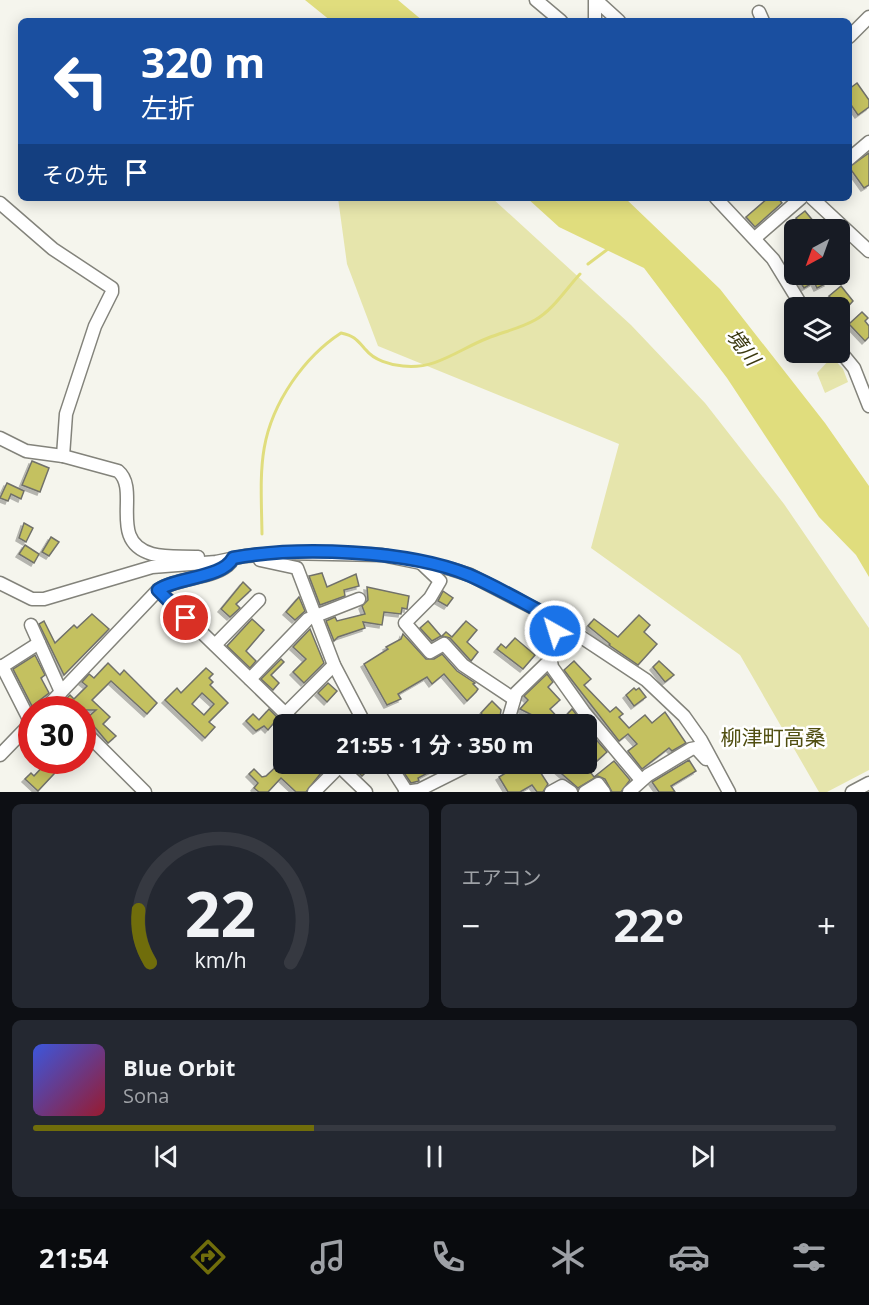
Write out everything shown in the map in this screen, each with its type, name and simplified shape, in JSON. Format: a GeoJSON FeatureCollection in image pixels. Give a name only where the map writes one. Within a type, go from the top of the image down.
{"type":"FeatureCollection","features":[{"type":"Feature","properties":{"kind":"street"},"geometry":{"type":"LineString","coordinates":[[536,0],[557,18]]}},
{"type":"Feature","properties":{"kind":"street"},"geometry":{"type":"LineString","coordinates":[[595,18],[596,0]]}},
{"type":"Feature","properties":{"kind":"street"},"geometry":{"type":"LineString","coordinates":[[596,0],[616,18]]}},
{"type":"Feature","properties":{"kind":"street"},"geometry":{"type":"LineString","coordinates":[[852,33],[869,17]]}},
{"type":"Feature","properties":{"kind":"street"},"geometry":{"type":"LineString","coordinates":[[852,156],[869,142]]}},
{"type":"Feature","properties":{"kind":"street"},"geometry":{"type":"LineString","coordinates":[[719,201],[773,259],[796,297]]}},
{"type":"Feature","properties":{"kind":"street"},"geometry":{"type":"LineString","coordinates":[[754,238],[797,201]]}},
{"type":"Feature","properties":{"kind":"street"},"geometry":{"type":"LineString","coordinates":[[815,201],[869,251]]}},
{"type":"Feature","properties":{"kind":"street"},"geometry":{"type":"LineString","coordinates":[[0,202],[53,249],[112,288],[95,326],[66,414],[63,456]]}},
{"type":"Feature","properties":{"kind":"street"},"geometry":{"type":"LineString","coordinates":[[850,363],[869,406]]}},
{"type":"Feature","properties":{"kind":"street"},"geometry":{"type":"LineString","coordinates":[[0,438],[26,451],[63,456],[118,471],[125,477],[128,485],[124,520],[140,548],[159,555],[206,557],[216,562]]}},
{"type":"Feature","properties":{"kind":"street"},"geometry":{"type":"LineString","coordinates":[[0,583],[32,599],[44,599],[153,567],[216,562],[239,557],[340,554],[382,555],[465,574],[551,617],[646,680],[671,703],[701,740],[729,792]]}},
{"type":"Feature","properties":{"kind":"street"},"geometry":{"type":"LineString","coordinates":[[31,625],[57,696],[158,590],[167,584],[219,570],[230,565],[239,557]]}},
{"type":"Feature","properties":{"kind":"street"},"geometry":{"type":"LineString","coordinates":[[239,557],[297,568],[334,665],[360,714]]}},
{"type":"Feature","properties":{"kind":"street"},"geometry":{"type":"LineString","coordinates":[[420,562],[440,581]]}},
{"type":"Feature","properties":{"kind":"street"},"geometry":{"type":"LineString","coordinates":[[465,574],[440,581],[430,598],[405,623],[430,652],[444,644],[463,665],[514,699]]}},
{"type":"Feature","properties":{"kind":"street"},"geometry":{"type":"LineString","coordinates":[[158,590],[285,714],[334,665]]}},
{"type":"Feature","properties":{"kind":"street"},"geometry":{"type":"LineString","coordinates":[[250,679],[314,615],[359,599]]}},
{"type":"Feature","properties":{"kind":"street"},"geometry":{"type":"LineString","coordinates":[[215,645],[259,600]]}},
{"type":"Feature","properties":{"kind":"street"},"geometry":{"type":"LineString","coordinates":[[551,617],[555,631],[549,650],[549,661],[585,712],[641,780]]}},
{"type":"Feature","properties":{"kind":"street"},"geometry":{"type":"LineString","coordinates":[[18,699],[1,667],[39,643]]}},
{"type":"Feature","properties":{"kind":"street"},"geometry":{"type":"LineString","coordinates":[[510,714],[516,693],[549,661]]}},
{"type":"Feature","properties":{"kind":"street"},"geometry":{"type":"LineString","coordinates":[[0,755],[18,736]]}},
{"type":"Feature","properties":{"kind":"street"},"geometry":{"type":"LineString","coordinates":[[96,743],[145,792]]}},
{"type":"Feature","properties":{"kind":"street"},"geometry":{"type":"LineString","coordinates":[[629,792],[641,780],[696,748],[720,775]]}},
{"type":"Feature","properties":{"kind":"street"},"geometry":{"type":"LineString","coordinates":[[314,792],[330,774]]}},
{"type":"Feature","properties":{"kind":"street"},"geometry":{"type":"LineString","coordinates":[[349,774],[366,792]]}},
{"type":"Feature","properties":{"kind":"street"},"geometry":{"type":"LineString","coordinates":[[395,774],[406,792],[419,790],[451,774]]}},
{"type":"Feature","properties":{"kind":"street"},"geometry":{"type":"LineString","coordinates":[[852,792],[869,783]]}},
{"type":"Feature","properties":{"kind":"street"},"geometry":{"type":"LineString","coordinates":[[585,792],[598,784],[604,792]]}},
{"type":"Feature","properties":{"kind":"street"},"geometry":{"type":"LineString","coordinates":[[551,792],[562,786],[571,792]]}},
{"type":"Feature","properties":{"kind":"green space"},"geometry":{"type":"Polygon","coordinates":[[[338,201],[495,201],[631,325],[705,403],[784,504],[869,628],[869,770],[827,792],[819,792],[740,655],[591,548],[619,444],[378,346],[347,264],[338,201]]]}},
{"type":"Feature","properties":{"kind":"green space"},"geometry":{"type":"Polygon","coordinates":[[[826,363],[838,363],[843,369],[848,382],[825,393],[817,373],[826,363]]]}},
{"type":"Feature","properties":{"kind":"water"},"geometry":{"type":"Polygon","coordinates":[[[305,0],[398,0],[419,18],[327,18],[305,0]]]}},
{"type":"Feature","properties":{"kind":"water","name":"境川"},"geometry":{"type":"Polygon","coordinates":[[[530,201],[628,201],[720,289],[825,423],[869,486],[869,577],[856,555],[819,517],[727,378],[644,268],[559,227],[530,201]]]}},
{"type":"Feature","properties":{"kind":"building"},"geometry":{"type":"Polygon","coordinates":[[[857,83],[869,100],[869,107],[858,115],[852,106],[852,87],[857,83]]]}},
{"type":"Feature","properties":{"kind":"building"},"geometry":{"type":"Polygon","coordinates":[[[869,153],[869,185],[864,188],[852,171],[852,165],[869,153]]]}},
{"type":"Feature","properties":{"kind":"building"},"geometry":{"type":"Polygon","coordinates":[[[765,201],[780,201],[782,203],[755,227],[746,217],[765,201]]]}},
{"type":"Feature","properties":{"kind":"building"},"geometry":{"type":"Polygon","coordinates":[[[805,211],[812,219],[797,219],[805,211]]]}},
{"type":"Feature","properties":{"kind":"building"},"geometry":{"type":"Polygon","coordinates":[[[841,286],[850,297],[830,297],[841,286]]]}},
{"type":"Feature","properties":{"kind":"building"},"geometry":{"type":"Polygon","coordinates":[[[862,312],[868,318],[865,321],[869,326],[869,337],[865,341],[850,323],[862,312]]]}},
{"type":"Feature","properties":{"kind":"building"},"geometry":{"type":"Polygon","coordinates":[[[32,461],[49,468],[40,492],[22,485],[32,461]]]}},
{"type":"Feature","properties":{"kind":"building"},"geometry":{"type":"Polygon","coordinates":[[[7,483],[24,491],[21,499],[11,494],[8,501],[0,498],[7,483]]]}},
{"type":"Feature","properties":{"kind":"building"},"geometry":{"type":"Polygon","coordinates":[[[24,523],[33,528],[26,542],[19,538],[24,523]]]}},
{"type":"Feature","properties":{"kind":"building"},"geometry":{"type":"Polygon","coordinates":[[[51,537],[59,542],[49,556],[42,552],[51,537]]]}},
{"type":"Feature","properties":{"kind":"building"},"geometry":{"type":"Polygon","coordinates":[[[25,545],[39,554],[34,563],[19,554],[25,545]]]}},
{"type":"Feature","properties":{"kind":"building"},"geometry":{"type":"Polygon","coordinates":[[[322,573],[327,587],[356,574],[359,586],[344,590],[345,596],[320,605],[309,576],[322,573]]]}},
{"type":"Feature","properties":{"kind":"building"},"geometry":{"type":"Polygon","coordinates":[[[243,582],[251,590],[236,604],[240,608],[230,617],[221,609],[243,582]]]}},
{"type":"Feature","properties":{"kind":"building"},"geometry":{"type":"Polygon","coordinates":[[[367,587],[409,596],[407,609],[402,608],[401,614],[384,612],[382,625],[363,622],[365,628],[338,637],[334,641],[326,621],[335,617],[337,621],[365,614],[362,606],[368,600],[367,587]]]}},
{"type":"Feature","properties":{"kind":"building"},"geometry":{"type":"Polygon","coordinates":[[[443,591],[453,598],[447,606],[438,601],[443,591]]]}},
{"type":"Feature","properties":{"kind":"building"},"geometry":{"type":"Polygon","coordinates":[[[299,597],[305,611],[295,620],[286,612],[299,597]]]}},
{"type":"Feature","properties":{"kind":"building"},"geometry":{"type":"Polygon","coordinates":[[[92,614],[109,629],[64,675],[39,624],[44,621],[55,643],[74,625],[77,628],[92,614]]]}},
{"type":"Feature","properties":{"kind":"building"},"geometry":{"type":"Polygon","coordinates":[[[639,615],[650,625],[644,632],[657,644],[638,665],[609,645],[588,626],[594,619],[618,637],[639,615]]]}},
{"type":"Feature","properties":{"kind":"building"},"geometry":{"type":"Polygon","coordinates":[[[252,619],[264,630],[246,651],[256,661],[250,668],[227,646],[252,619]]]}},
{"type":"Feature","properties":{"kind":"building"},"geometry":{"type":"Polygon","coordinates":[[[428,621],[441,636],[432,641],[420,628],[428,621]]]}},
{"type":"Feature","properties":{"kind":"building"},"geometry":{"type":"Polygon","coordinates":[[[466,621],[477,630],[467,642],[478,652],[471,661],[450,638],[442,636],[446,632],[452,637],[466,621]]]}},
{"type":"Feature","properties":{"kind":"building"},"geometry":{"type":"Polygon","coordinates":[[[310,629],[324,663],[304,683],[293,672],[306,659],[293,647],[310,629]]]}},
{"type":"Feature","properties":{"kind":"building"},"geometry":{"type":"Polygon","coordinates":[[[403,634],[426,659],[434,659],[442,654],[457,671],[475,683],[473,684],[478,689],[476,692],[467,701],[444,674],[432,684],[427,677],[398,694],[401,699],[387,705],[364,664],[401,639],[403,634]]]}},
{"type":"Feature","properties":{"kind":"building"},"geometry":{"type":"Polygon","coordinates":[[[515,638],[535,655],[523,669],[497,649],[501,644],[506,648],[515,638]]]}},
{"type":"Feature","properties":{"kind":"building"},"geometry":{"type":"Polygon","coordinates":[[[35,655],[45,675],[41,678],[49,693],[45,696],[27,696],[13,669],[35,655]]]}},
{"type":"Feature","properties":{"kind":"building"},"geometry":{"type":"Polygon","coordinates":[[[281,659],[284,662],[271,675],[279,683],[273,690],[261,679],[281,659]]]}},
{"type":"Feature","properties":{"kind":"building"},"geometry":{"type":"Polygon","coordinates":[[[574,661],[591,679],[584,685],[610,712],[616,707],[623,714],[619,717],[629,728],[645,715],[652,723],[665,712],[686,743],[672,751],[669,748],[642,769],[628,751],[637,744],[628,734],[619,741],[564,670],[574,661]]]}},
{"type":"Feature","properties":{"kind":"building"},"geometry":{"type":"Polygon","coordinates":[[[659,661],[674,675],[665,682],[653,667],[659,661]]]}},
{"type":"Feature","properties":{"kind":"building"},"geometry":{"type":"Polygon","coordinates":[[[108,663],[120,675],[124,670],[157,703],[147,714],[111,681],[96,696],[77,696],[87,686],[82,682],[89,674],[94,678],[108,663]]]}},
{"type":"Feature","properties":{"kind":"building"},"geometry":{"type":"Polygon","coordinates":[[[206,668],[213,674],[209,678],[213,682],[210,685],[228,703],[209,722],[215,727],[205,738],[165,700],[177,688],[181,693],[206,668]],[[202,693],[192,704],[204,715],[214,704],[202,693]]]}},
{"type":"Feature","properties":{"kind":"building"},"geometry":{"type":"Polygon","coordinates":[[[547,674],[553,682],[548,687],[560,700],[550,709],[555,714],[530,714],[520,709],[528,700],[524,696],[547,674]]]}},
{"type":"Feature","properties":{"kind":"building"},"geometry":{"type":"Polygon","coordinates":[[[328,683],[337,691],[327,702],[318,693],[328,683]]]}},
{"type":"Feature","properties":{"kind":"building"},"geometry":{"type":"Polygon","coordinates":[[[634,688],[636,690],[639,688],[646,697],[634,706],[626,695],[634,688]]]}},
{"type":"Feature","properties":{"kind":"building"},"geometry":{"type":"Polygon","coordinates":[[[492,701],[501,710],[500,714],[481,713],[492,701]]]}},
{"type":"Feature","properties":{"kind":"building"},"geometry":{"type":"Polygon","coordinates":[[[96,704],[110,717],[103,724],[116,736],[108,743],[96,729],[96,704]]]}},
{"type":"Feature","properties":{"kind":"building"},"geometry":{"type":"Polygon","coordinates":[[[269,709],[274,714],[273,724],[268,730],[264,726],[256,731],[246,721],[253,714],[259,720],[269,709]]]}},
{"type":"Feature","properties":{"kind":"building"},"geometry":{"type":"Polygon","coordinates":[[[597,741],[607,752],[597,761],[597,741]]]}},
{"type":"Feature","properties":{"kind":"building"},"geometry":{"type":"Polygon","coordinates":[[[689,760],[696,771],[671,786],[675,792],[659,792],[652,782],[689,760]]]}},
{"type":"Feature","properties":{"kind":"building"},"geometry":{"type":"Polygon","coordinates":[[[614,761],[630,780],[621,792],[612,792],[605,779],[598,776],[578,788],[562,774],[592,774],[594,777],[614,761]]]}},
{"type":"Feature","properties":{"kind":"building"},"geometry":{"type":"Polygon","coordinates":[[[254,769],[262,777],[273,769],[273,774],[320,774],[306,792],[296,792],[281,778],[268,792],[259,792],[254,788],[258,783],[249,774],[254,769]]]}},
{"type":"Feature","properties":{"kind":"building"},"geometry":{"type":"Polygon","coordinates":[[[30,774],[34,776],[36,774],[54,774],[38,791],[25,779],[30,774]]]}},
{"type":"Feature","properties":{"kind":"building"},"geometry":{"type":"Polygon","coordinates":[[[405,774],[426,774],[418,778],[419,781],[411,783],[405,774]]]}},
{"type":"Feature","properties":{"kind":"building"},"geometry":{"type":"Polygon","coordinates":[[[504,774],[542,774],[548,784],[543,792],[537,792],[532,785],[520,792],[508,792],[499,777],[504,774]]]}},
{"type":"Feature","properties":{"kind":"waterway"},"geometry":{"type":"LineString","coordinates":[[588,264],[608,249]]}},
{"type":"Feature","properties":{"kind":"waterway"},"geometry":{"type":"LineString","coordinates":[[262,534],[261,492],[266,437],[280,401],[292,382],[327,343],[341,333],[355,339],[369,354],[383,361],[403,366],[426,365],[542,316],[580,274]]}},
{"type":"Feature","properties":{"kind":"district","name":"柳津町高桑"},"geometry":{"type":"Point","coordinates":[773,738]}},
{"type":"Feature","properties":{"kind":"route"},"geometry":{"type":"LineString","coordinates":[[186,618],[158,590],[167,584],[219,570],[230,565],[233,558],[283,553],[382,555],[451,569],[470,576],[551,617],[555,631]]}}]}
